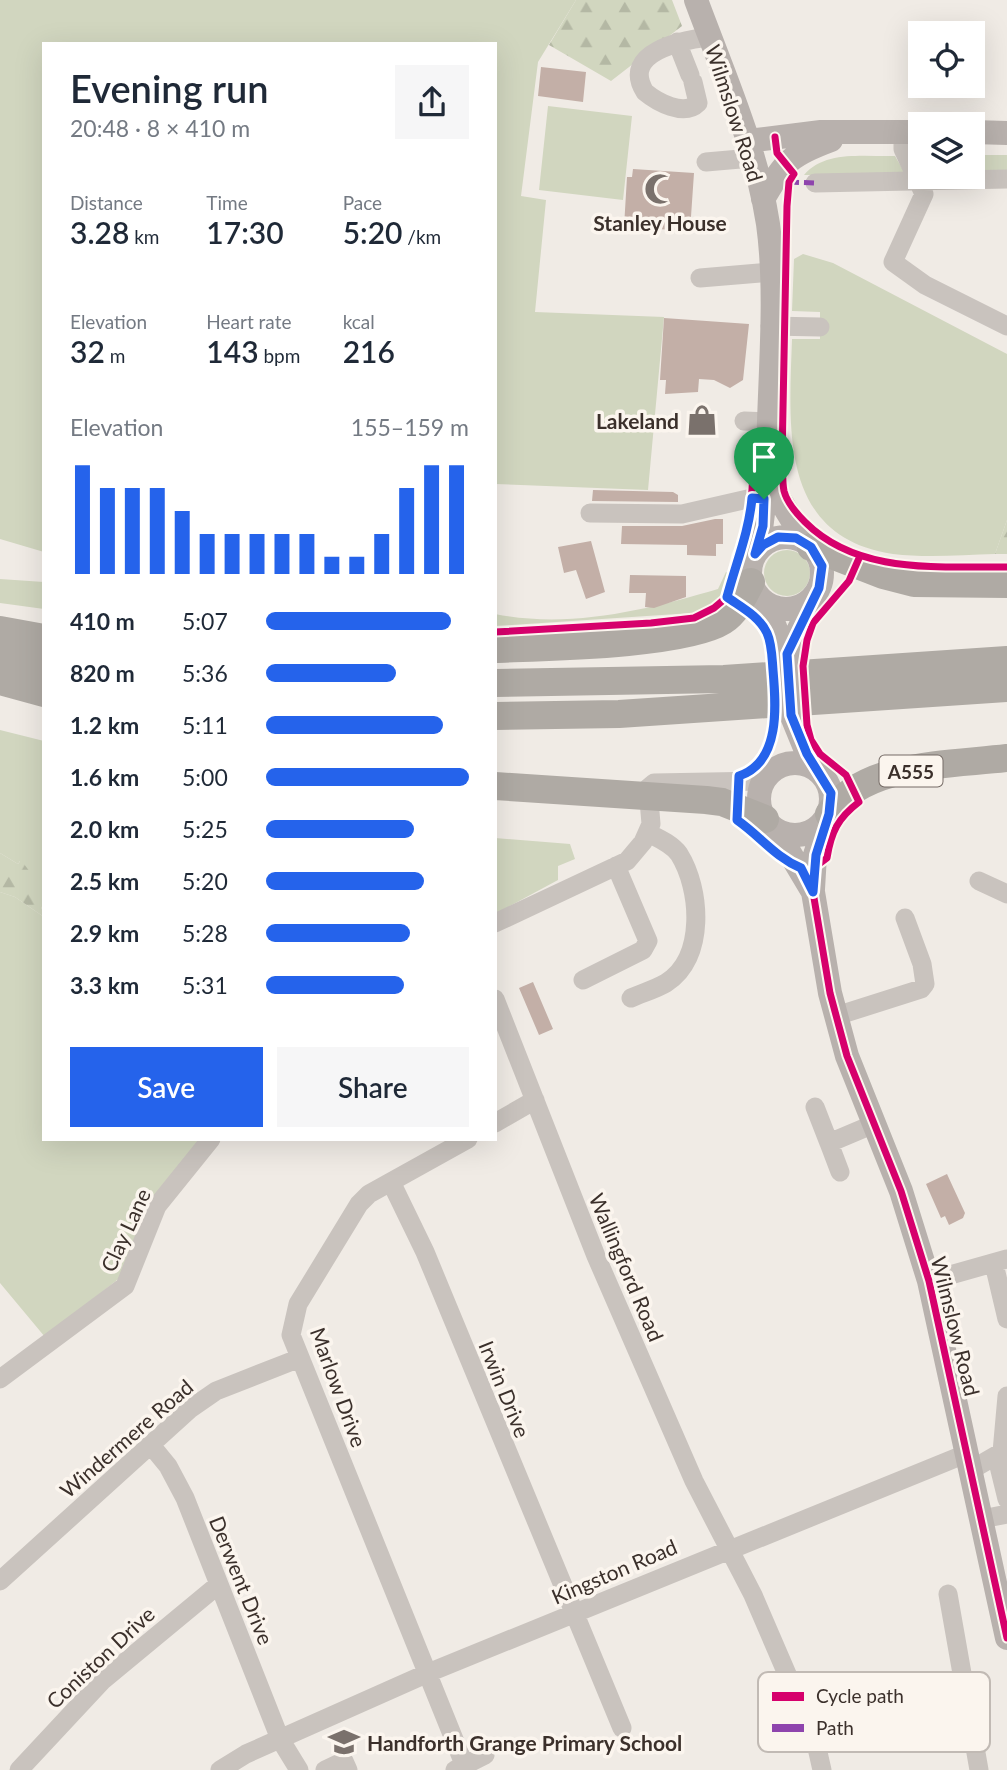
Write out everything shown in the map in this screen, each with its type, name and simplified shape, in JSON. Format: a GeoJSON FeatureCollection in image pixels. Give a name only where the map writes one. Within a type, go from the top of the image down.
{"type":"FeatureCollection","features":[{"type":"Feature","properties":{"kind":"highway"},"geometry":{"type":"LineString","coordinates":[[809,545],[883,575],[914,583],[1007,584]]}},
{"type":"Feature","properties":{"kind":"highway"},"geometry":{"type":"LineString","coordinates":[[497,649],[675,636],[709,628],[726,619],[759,592]]}},
{"type":"Feature","properties":{"kind":"highway"},"geometry":{"type":"LineString","coordinates":[[0,620],[42,625]]}},
{"type":"Feature","properties":{"kind":"highway"},"geometry":{"type":"LineString","coordinates":[[0,630],[42,638]]}},
{"type":"Feature","properties":{"kind":"highway"},"geometry":{"type":"LineString","coordinates":[[0,658],[42,666]]}},
{"type":"Feature","properties":{"kind":"highway"},"geometry":{"type":"LineString","coordinates":[[497,683],[724,679],[1007,660]]}},
{"type":"Feature","properties":{"kind":"highway"},"geometry":{"type":"LineString","coordinates":[[0,681],[42,692]]}},
{"type":"Feature","properties":{"kind":"highway"},"geometry":{"type":"LineString","coordinates":[[497,716],[619,714],[1007,688]]}},
{"type":"Feature","properties":{"kind":"highway","name":"A555"},"geometry":{"type":"LineString","coordinates":[[828,816],[845,794],[874,778],[1007,758]]}},
{"type":"Feature","properties":{"kind":"highway"},"geometry":{"type":"LineString","coordinates":[[497,786],[722,803],[770,825]]}},
{"type":"Feature","properties":{"kind":"main road","name":"Wilmslow Road"},"geometry":{"type":"LineString","coordinates":[[696,0],[750,149],[763,199],[771,272],[766,489],[763,526],[755,554]]}},
{"type":"Feature","properties":{"kind":"main road"},"geometry":{"type":"LineString","coordinates":[[750,149],[858,130],[908,132]]}},
{"type":"Feature","properties":{"kind":"main road"},"geometry":{"type":"LineString","coordinates":[[763,199],[785,163],[798,152],[858,130]]}},
{"type":"Feature","properties":{"kind":"main road"},"geometry":{"type":"LineString","coordinates":[[985,132],[1007,133]]}},
{"type":"Feature","properties":{"kind":"main road"},"geometry":{"type":"LineString","coordinates":[[766,489],[822,566],[822,578],[787,657]]}},
{"type":"Feature","properties":{"kind":"main road"},"geometry":{"type":"LineString","coordinates":[[791,715],[779,754],[759,798],[770,825],[799,836],[816,830],[828,816],[831,793],[807,754],[791,715],[787,657],[750,566],[763,545],[778,537],[796,538],[809,545]]}},
{"type":"Feature","properties":{"kind":"main road"},"geometry":{"type":"LineString","coordinates":[[759,592],[790,609],[800,607],[815,595]]}},
{"type":"Feature","properties":{"kind":"main road"},"geometry":{"type":"LineString","coordinates":[[766,778],[777,768],[795,763],[805,764],[821,774]]}},
{"type":"Feature","properties":{"kind":"main road","name":"Wilmslow Road"},"geometry":{"type":"LineString","coordinates":[[828,816],[816,855],[813,892],[836,1016],[847,1056],[901,1191],[929,1281],[1007,1638]]}},
{"type":"Feature","properties":{"kind":"main road","name":"Wilmslow Road"},"geometry":{"type":"LineString","coordinates":[[770,825],[813,892]]}},
{"type":"Feature","properties":{"kind":"street"},"geometry":{"type":"LineString","coordinates":[[677,42],[698,99],[695,107],[689,109],[658,101],[641,86],[639,71],[645,60],[677,42],[709,37]]}},
{"type":"Feature","properties":{"kind":"street"},"geometry":{"type":"LineString","coordinates":[[908,140],[903,149],[908,161]]}},
{"type":"Feature","properties":{"kind":"street"},"geometry":{"type":"LineString","coordinates":[[706,162],[750,149]]}},
{"type":"Feature","properties":{"kind":"street"},"geometry":{"type":"LineString","coordinates":[[985,180],[1007,179]]}},
{"type":"Feature","properties":{"kind":"street"},"geometry":{"type":"LineString","coordinates":[[815,183],[908,183]]}},
{"type":"Feature","properties":{"kind":"street"},"geometry":{"type":"LineString","coordinates":[[921,189],[924,194],[893,262],[925,285],[1007,326]]}},
{"type":"Feature","properties":{"kind":"street"},"geometry":{"type":"LineString","coordinates":[[700,278],[771,272]]}},
{"type":"Feature","properties":{"kind":"street"},"geometry":{"type":"LineString","coordinates":[[770,326],[820,327]]}},
{"type":"Feature","properties":{"kind":"street"},"geometry":{"type":"LineString","coordinates":[[744,421],[768,422]]}},
{"type":"Feature","properties":{"kind":"street"},"geometry":{"type":"LineString","coordinates":[[590,513],[682,514],[752,498],[766,489]]}},
{"type":"Feature","properties":{"kind":"street"},"geometry":{"type":"LineString","coordinates":[[497,922],[627,861],[648,833],[651,824],[647,796],[648,788],[654,783],[766,778]]}},
{"type":"Feature","properties":{"kind":"street"},"geometry":{"type":"LineString","coordinates":[[631,998],[667,982],[684,962],[696,924],[698,905],[694,887],[678,852],[648,833]]}},
{"type":"Feature","properties":{"kind":"street"},"geometry":{"type":"LineString","coordinates":[[583,980],[643,950],[648,941],[617,866]]}},
{"type":"Feature","properties":{"kind":"street"},"geometry":{"type":"LineString","coordinates":[[979,881],[1007,894]]}},
{"type":"Feature","properties":{"kind":"street"},"geometry":{"type":"LineString","coordinates":[[836,1016],[921,989],[925,984],[922,964],[905,918]]}},
{"type":"Feature","properties":{"kind":"street","name":"Wallingford Road"},"geometry":{"type":"LineString","coordinates":[[497,1004],[596,1256],[694,1481],[752,1595],[785,1672]]}},
{"type":"Feature","properties":{"kind":"street"},"geometry":{"type":"LineString","coordinates":[[497,1122],[535,1100]]}},
{"type":"Feature","properties":{"kind":"street"},"geometry":{"type":"LineString","coordinates":[[815,1107],[840,1172]]}},
{"type":"Feature","properties":{"kind":"street"},"geometry":{"type":"LineString","coordinates":[[829,1143],[874,1124]]}},
{"type":"Feature","properties":{"kind":"street","name":"Clay Lane"},"geometry":{"type":"LineString","coordinates":[[0,1379],[125,1286],[158,1206],[209,1141]]}},
{"type":"Feature","properties":{"kind":"street","name":"Marlow Drive"},"geometry":{"type":"LineString","coordinates":[[460,1767],[429,1673],[291,1335],[292,1319],[317,1268],[359,1203],[369,1194],[393,1184],[465,1141]]}},
{"type":"Feature","properties":{"kind":"street","name":"Irwin Drive"},"geometry":{"type":"LineString","coordinates":[[393,1184],[425,1252],[622,1728]]}},
{"type":"Feature","properties":{"kind":"street"},"geometry":{"type":"LineString","coordinates":[[929,1281],[1000,1261],[1007,1319]]}},
{"type":"Feature","properties":{"kind":"street","name":"Windermere Road"},"geometry":{"type":"LineString","coordinates":[[0,1581],[150,1444],[216,1391],[300,1358]]}},
{"type":"Feature","properties":{"kind":"street"},"geometry":{"type":"LineString","coordinates":[[1007,1396],[1003,1445],[997,1458],[1007,1499]]}},
{"type":"Feature","properties":{"kind":"street","name":"Derwent Drive"},"geometry":{"type":"LineString","coordinates":[[150,1444],[168,1466],[185,1498],[280,1739],[299,1770]]}},
{"type":"Feature","properties":{"kind":"street","name":"Kingston Road"},"geometry":{"type":"LineString","coordinates":[[220,1770],[280,1739],[429,1673],[728,1548],[970,1461],[997,1458]]}},
{"type":"Feature","properties":{"kind":"street"},"geometry":{"type":"LineString","coordinates":[[982,1519],[1007,1514]]}},
{"type":"Feature","properties":{"kind":"street","name":"Coniston Drive"},"geometry":{"type":"LineString","coordinates":[[19,1770],[102,1681],[218,1584]]}},
{"type":"Feature","properties":{"kind":"street"},"geometry":{"type":"LineString","coordinates":[[948,1594],[959,1614],[966,1672]]}},
{"type":"Feature","properties":{"kind":"street","name":"Wallingford Road"},"geometry":{"type":"LineString","coordinates":[[817,1752],[822,1770]]}},
{"type":"Feature","properties":{"kind":"street"},"geometry":{"type":"LineString","coordinates":[[977,1752],[979,1770]]}},
{"type":"Feature","properties":{"kind":"street"},"geometry":{"type":"LineString","coordinates":[[460,1767],[485,1755]]}},
{"type":"Feature","properties":{"kind":"street"},"geometry":{"type":"LineString","coordinates":[[325,1770],[344,1761],[348,1770]]}},
{"type":"Feature","properties":{"kind":"green space"},"geometry":{"type":"Polygon","coordinates":[[[0,0],[576,0],[538,62],[521,196],[546,200],[535,312],[664,317],[648,490],[497,484],[497,42],[42,42],[42,551],[0,539],[0,0]]]}},
{"type":"Feature","properties":{"kind":"green space"},"geometry":{"type":"Polygon","coordinates":[[[576,0],[672,0],[682,26],[611,81],[549,45],[576,0]]]}},
{"type":"Feature","properties":{"kind":"green space"},"geometry":{"type":"Polygon","coordinates":[[[548,106],[632,116],[623,200],[539,190],[548,106]]]}},
{"type":"Feature","properties":{"kind":"green space"},"geometry":{"type":"Polygon","coordinates":[[[985,155],[1007,155],[1007,173],[985,174],[985,155]]]}},
{"type":"Feature","properties":{"kind":"green space"},"geometry":{"type":"Polygon","coordinates":[[[895,156],[906,175],[804,175],[813,167],[834,158],[895,156]]]}},
{"type":"Feature","properties":{"kind":"green space"},"geometry":{"type":"Polygon","coordinates":[[[803,254],[833,263],[1007,354],[1007,520],[995,554],[893,554],[856,544],[829,526],[810,502],[799,474],[790,408],[792,339],[820,339],[820,312],[792,311],[794,259],[803,254]]]}},
{"type":"Feature","properties":{"kind":"green space"},"geometry":{"type":"Polygon","coordinates":[[[1007,520],[1007,554],[995,554],[1007,520]]]}},
{"type":"Feature","properties":{"kind":"green space"},"geometry":{"type":"Polygon","coordinates":[[[787,550],[803,557],[810,573],[803,589],[787,596],[771,589],[764,573],[771,557],[787,550]]]}},
{"type":"Feature","properties":{"kind":"green space"},"geometry":{"type":"Polygon","coordinates":[[[726,572],[731,576],[729,584],[718,601],[692,613],[497,626],[497,614],[551,619],[608,615],[718,589],[726,572]]]}},
{"type":"Feature","properties":{"kind":"green space"},"geometry":{"type":"Polygon","coordinates":[[[0,579],[42,582],[42,609],[0,603],[0,579]]]}},
{"type":"Feature","properties":{"kind":"green space"},"geometry":{"type":"Polygon","coordinates":[[[0,730],[42,740],[42,909],[20,861],[18,864],[0,853],[0,730]]]}},
{"type":"Feature","properties":{"kind":"green space"},"geometry":{"type":"Polygon","coordinates":[[[497,838],[570,844],[575,859],[558,866],[558,880],[497,913],[497,838]]]}},
{"type":"Feature","properties":{"kind":"green space"},"geometry":{"type":"Polygon","coordinates":[[[0,853],[18,864],[21,860],[33,876],[42,916],[15,897],[0,892],[0,853]]]}},
{"type":"Feature","properties":{"kind":"green space"},"geometry":{"type":"Polygon","coordinates":[[[0,892],[15,897],[42,916],[42,1141],[198,1141],[141,1213],[126,1273],[45,1337],[0,1283],[0,892]]]}},
{"type":"Feature","properties":{"kind":"building"},"geometry":{"type":"Polygon","coordinates":[[[541,67],[586,72],[583,102],[538,96],[541,67]]]}},
{"type":"Feature","properties":{"kind":"building","name":"Stanley House"},"geometry":{"type":"Polygon","coordinates":[[[633,169],[694,173],[690,231],[624,227],[627,177],[632,177],[633,169]]]}},
{"type":"Feature","properties":{"kind":"building"},"geometry":{"type":"Polygon","coordinates":[[[664,318],[749,324],[743,380],[730,388],[714,380],[699,379],[698,392],[665,394],[666,380],[660,380],[664,318]]]}},
{"type":"Feature","properties":{"kind":"building"},"geometry":{"type":"Polygon","coordinates":[[[593,490],[673,492],[678,495],[678,502],[592,501],[593,490]]]}},
{"type":"Feature","properties":{"kind":"building"},"geometry":{"type":"Polygon","coordinates":[[[723,519],[723,544],[716,544],[716,556],[687,555],[687,545],[621,544],[622,526],[682,526],[723,519]]]}},
{"type":"Feature","properties":{"kind":"building"},"geometry":{"type":"Polygon","coordinates":[[[591,541],[605,592],[586,599],[576,570],[564,573],[558,547],[591,541]]]}},
{"type":"Feature","properties":{"kind":"building"},"geometry":{"type":"Polygon","coordinates":[[[630,575],[686,576],[686,597],[654,608],[645,607],[646,593],[629,593],[630,575]]]}},
{"type":"Feature","properties":{"kind":"building"},"geometry":{"type":"Polygon","coordinates":[[[533,982],[553,1029],[539,1035],[519,988],[533,982]]]}},
{"type":"Feature","properties":{"kind":"building"},"geometry":{"type":"Polygon","coordinates":[[[947,1174],[965,1213],[963,1218],[949,1225],[945,1216],[941,1218],[926,1184],[947,1174]]]}},
{"type":"Feature","properties":{"kind":"marked path"},"geometry":{"type":"LineString","coordinates":[[789,182],[815,183]]}},
{"type":"Feature","properties":{"kind":"cycle path"},"geometry":{"type":"LineString","coordinates":[[775,137],[777,153],[794,174],[789,182],[787,206],[782,459],[783,487],[787,500],[805,522],[826,539],[849,551],[874,559],[926,566],[1007,567]]}},
{"type":"Feature","properties":{"kind":"cycle path"},"geometry":{"type":"LineString","coordinates":[[497,632],[651,623],[694,618],[714,608],[727,597],[737,555],[746,537],[750,519],[754,460],[782,459]]}},
{"type":"Feature","properties":{"kind":"cycle path"},"geometry":{"type":"LineString","coordinates":[[815,867],[827,858],[833,833],[846,814],[859,802],[846,775],[820,754],[811,740],[807,725],[803,666],[813,623],[849,581],[860,556]]}},
{"type":"Feature","properties":{"kind":"cycle path"},"geometry":{"type":"LineString","coordinates":[[727,597],[755,617],[767,633],[772,651],[775,699],[769,746],[753,769],[739,776],[737,820],[775,852],[801,868],[813,892],[830,993],[847,1056],[901,1191],[929,1281],[1007,1638]]}},
{"type":"Feature","properties":{"kind":"place","name":"Stanley House"},"geometry":{"type":"Point","coordinates":[660,189]}},
{"type":"Feature","properties":{"kind":"place","name":"Lakeland"},"geometry":{"type":"Point","coordinates":[702,420]}},
{"type":"Feature","properties":{"kind":"place","name":"Handforth Grange Primary School"},"geometry":{"type":"Point","coordinates":[344,1742]}},
{"type":"Feature","properties":{"kind":"route"},"geometry":{"type":"LineString","coordinates":[[752,498],[764,499],[763,526],[755,554],[768,542],[788,536],[811,547],[822,566],[819,588],[787,654],[791,715],[807,754],[828,783],[832,802],[816,855],[813,892],[801,868],[783,860],[756,833],[737,820],[739,776],[746,774],[761,758],[771,740],[775,723],[772,660],[766,631],[753,615],[727,597],[737,555],[746,537],[752,498]]}}]}
